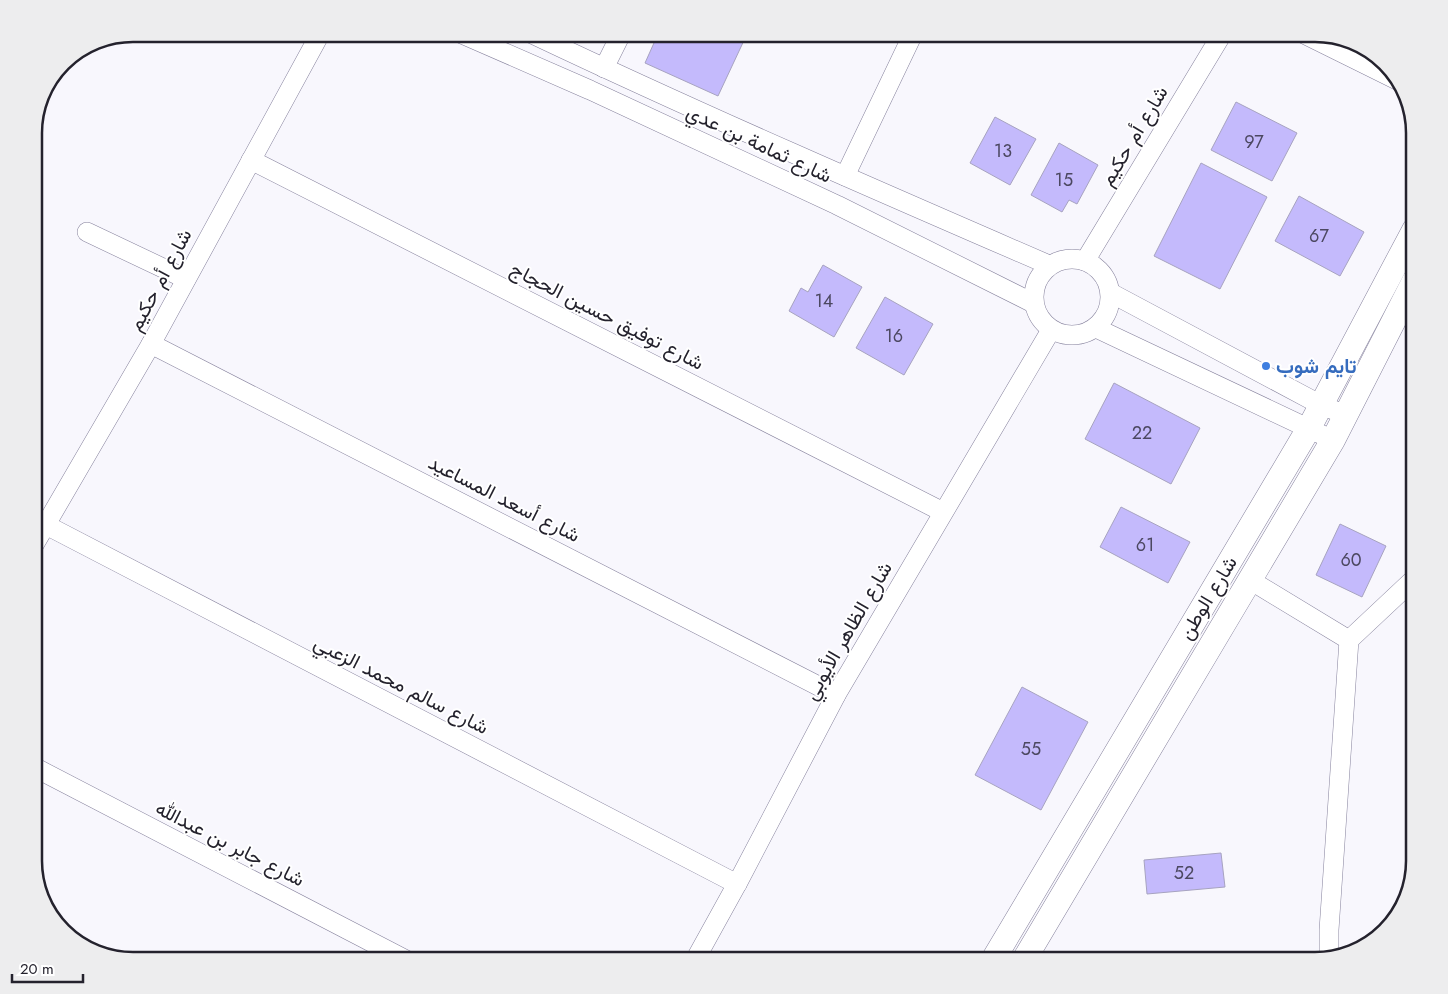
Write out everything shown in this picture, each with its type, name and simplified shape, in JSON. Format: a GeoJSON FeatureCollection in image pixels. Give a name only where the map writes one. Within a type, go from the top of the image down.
{"type":"FeatureCollection","features":[{"type":"Feature","properties":{"kind":"street","name":"شارع أم حكيم"},"geometry":{"type":"LineString","coordinates":[[43,530],[151,344],[316,42]]}},
{"type":"Feature","properties":{"kind":"street","name":"شارع ثمامة بن عدي"},"geometry":{"type":"LineString","coordinates":[[480,42],[590,90],[837,205],[1033,303]]}},
{"type":"Feature","properties":{"kind":"street","name":"شارع ثمامة بن عدي"},"geometry":{"type":"LineString","coordinates":[[549,42],[845,176],[1049,265]]}},
{"type":"Feature","properties":{"kind":"street"},"geometry":{"type":"LineString","coordinates":[[604,68],[617,42]]}},
{"type":"Feature","properties":{"kind":"street"},"geometry":{"type":"LineString","coordinates":[[845,176],[909,42]]}},
{"type":"Feature","properties":{"kind":"street","name":"شارع أم حكيم"},"geometry":{"type":"LineString","coordinates":[[1085,261],[1217,42]]}},
{"type":"Feature","properties":{"kind":"street"},"geometry":{"type":"LineString","coordinates":[[1321,43],[1383,74]]}},
{"type":"Feature","properties":{"kind":"street","name":"شارع توفيق حسين الحجاج"},"geometry":{"type":"LineString","coordinates":[[251,160],[943,512]]}},
{"type":"Feature","properties":{"kind":"street"},"geometry":{"type":"LineString","coordinates":[[87,232],[186,279]]}},
{"type":"Feature","properties":{"kind":"street","name":"شارع الوطن"},"geometry":{"type":"LineString","coordinates":[[998,952],[1309,428],[1406,245]]}},
{"type":"Feature","properties":{"kind":"street"},"geometry":{"type":"LineString","coordinates":[[1073,258],[1085,261],[1098,268],[1106,279],[1111,293],[1108,312],[1096,328],[1082,335],[1066,336],[1051,330],[1039,318],[1033,303],[1034,288],[1039,275],[1049,265],[1060,260],[1073,258]]}},
{"type":"Feature","properties":{"kind":"street"},"geometry":{"type":"LineString","coordinates":[[1111,293],[1321,405],[1346,415]]}},
{"type":"Feature","properties":{"kind":"street","name":"شارع الوطن"},"geometry":{"type":"LineString","coordinates":[[1029,952],[1333,440],[1406,297]]}},
{"type":"Feature","properties":{"kind":"street"},"geometry":{"type":"LineString","coordinates":[[1096,328],[1333,440]]}},
{"type":"Feature","properties":{"kind":"street","name":"شارع الظاهر الأيوبي"},"geometry":{"type":"LineString","coordinates":[[699,952],[836,695],[1051,330]]}},
{"type":"Feature","properties":{"kind":"street","name":"شارع أسعد المساعيد"},"geometry":{"type":"LineString","coordinates":[[151,344],[836,695]]}},
{"type":"Feature","properties":{"kind":"street","name":"شارع سالم محمد الزعبي"},"geometry":{"type":"LineString","coordinates":[[46,525],[737,884]]}},
{"type":"Feature","properties":{"kind":"street"},"geometry":{"type":"LineString","coordinates":[[1250,580],[1349,640]]}},
{"type":"Feature","properties":{"kind":"street"},"geometry":{"type":"LineString","coordinates":[[1329,950],[1349,640],[1406,587]]}},
{"type":"Feature","properties":{"kind":"street","name":"شارع جابر بن عبدالله"},"geometry":{"type":"LineString","coordinates":[[43,772],[391,952]]}},
{"type":"Feature","properties":{"kind":"building"},"geometry":{"type":"Polygon","coordinates":[[[654,42],[743,42],[718,96],[645,63],[654,42]]]}},
{"type":"Feature","properties":{"kind":"building"},"geometry":{"type":"Polygon","coordinates":[[[1236,102],[1297,133],[1272,181],[1211,150],[1236,102]]]}},
{"type":"Feature","properties":{"kind":"building"},"geometry":{"type":"Polygon","coordinates":[[[995,117],[1036,139],[1010,185],[970,163],[995,117]]]}},
{"type":"Feature","properties":{"kind":"building"},"geometry":{"type":"Polygon","coordinates":[[[1059,143],[1098,165],[1077,204],[1069,200],[1062,212],[1031,195],[1059,143]]]}},
{"type":"Feature","properties":{"kind":"building"},"geometry":{"type":"Polygon","coordinates":[[[1201,163],[1267,197],[1220,289],[1154,256],[1201,163]]]}},
{"type":"Feature","properties":{"kind":"building"},"geometry":{"type":"Polygon","coordinates":[[[1299,196],[1364,232],[1340,276],[1275,241],[1299,196]]]}},
{"type":"Feature","properties":{"kind":"building"},"geometry":{"type":"Polygon","coordinates":[[[823,265],[862,287],[834,337],[789,311],[801,288],[808,292],[823,265]]]}},
{"type":"Feature","properties":{"kind":"building"},"geometry":{"type":"Polygon","coordinates":[[[885,297],[933,324],[904,375],[856,348],[885,297]]]}},
{"type":"Feature","properties":{"kind":"building"},"geometry":{"type":"Polygon","coordinates":[[[1114,383],[1200,428],[1171,484],[1085,439],[1114,383]]]}},
{"type":"Feature","properties":{"kind":"building"},"geometry":{"type":"Polygon","coordinates":[[[1121,507],[1190,542],[1168,583],[1100,547],[1121,507]]]}},
{"type":"Feature","properties":{"kind":"building"},"geometry":{"type":"Polygon","coordinates":[[[1340,524],[1386,546],[1362,597],[1316,575],[1340,524]]]}},
{"type":"Feature","properties":{"kind":"building"},"geometry":{"type":"Polygon","coordinates":[[[1022,687],[1088,722],[1041,810],[975,775],[1022,687]]]}},
{"type":"Feature","properties":{"kind":"building"},"geometry":{"type":"Polygon","coordinates":[[[1221,853],[1225,887],[1147,894],[1144,860],[1221,853]]]}},
{"type":"Feature","properties":{"kind":"place","name":"تايم شوب"},"geometry":{"type":"Point","coordinates":[1266,366]}}]}
